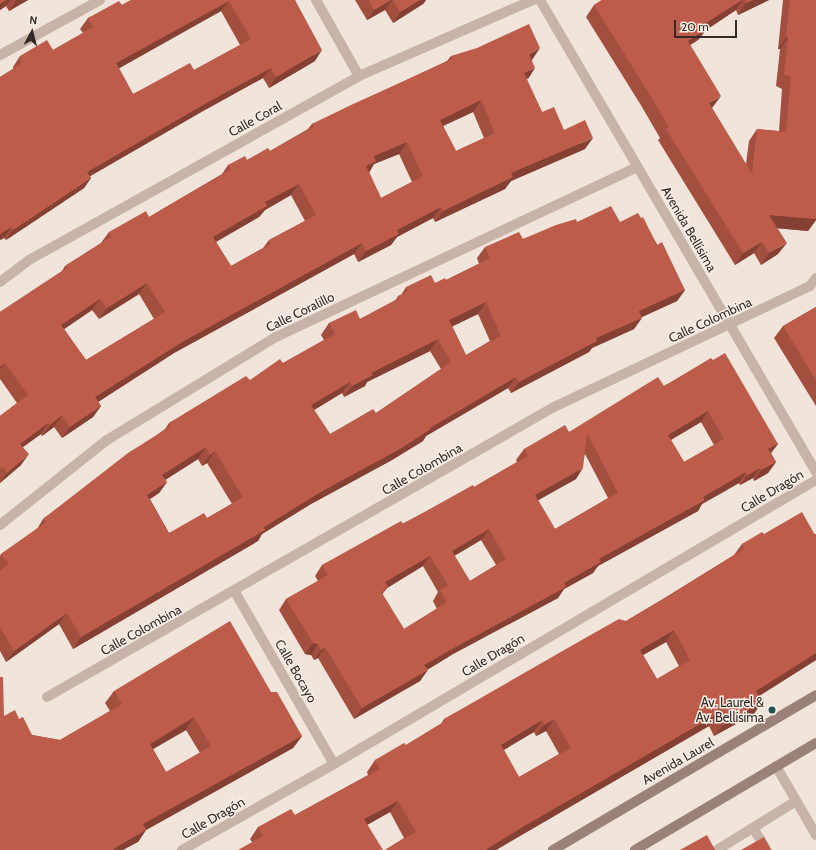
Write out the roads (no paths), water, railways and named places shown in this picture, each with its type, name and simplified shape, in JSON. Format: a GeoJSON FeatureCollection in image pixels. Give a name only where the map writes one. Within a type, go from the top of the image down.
{"type":"FeatureCollection","features":[{"type":"Feature","properties":{"kind":"street"},"geometry":{"type":"LineString","coordinates":[[0,55],[100,0]]}},
{"type":"Feature","properties":{"kind":"street"},"geometry":{"type":"LineString","coordinates":[[316,0],[359,76]]}},
{"type":"Feature","properties":{"kind":"street","name":"Calle Coral"},"geometry":{"type":"LineString","coordinates":[[0,282],[29,260],[359,76],[533,0]]}},
{"type":"Feature","properties":{"kind":"street","name":"Avenida Bellísima"},"geometry":{"type":"LineString","coordinates":[[540,0],[816,472]]}},
{"type":"Feature","properties":{"kind":"street","name":"Calle Coralillo"},"geometry":{"type":"LineString","coordinates":[[0,525],[107,440],[276,337],[638,167]]}},
{"type":"Feature","properties":{"kind":"street","name":"Calle Colombina"},"geometry":{"type":"LineString","coordinates":[[47,697],[235,592],[554,407],[810,286],[816,278]]}},
{"type":"Feature","properties":{"kind":"street","name":"Calle Dragón"},"geometry":{"type":"LineString","coordinates":[[182,850],[334,764],[816,480]]}},
{"type":"Feature","properties":{"kind":"street","name":"Calle Bocayo"},"geometry":{"type":"LineString","coordinates":[[235,592],[334,764]]}},
{"type":"Feature","properties":{"kind":"street","name":"Avenida Laurel"},"geometry":{"type":"LineString","coordinates":[[552,850],[816,695]]}},
{"type":"Feature","properties":{"kind":"street"},"geometry":{"type":"LineString","coordinates":[[635,850],[816,743]]}},
{"type":"Feature","properties":{"kind":"street"},"geometry":{"type":"LineString","coordinates":[[776,766],[816,835]]}},
{"type":"Feature","properties":{"kind":"street"},"geometry":{"type":"LineString","coordinates":[[717,850],[796,801]]}},
{"type":"Feature","properties":{"kind":"street"},"geometry":{"type":"LineString","coordinates":[[753,828],[767,850]]}},
{"type":"Feature","properties":{"kind":"place","name":"Av. Laurel & Av. Bellísima"},"geometry":{"type":"Point","coordinates":[772,710]}}]}
